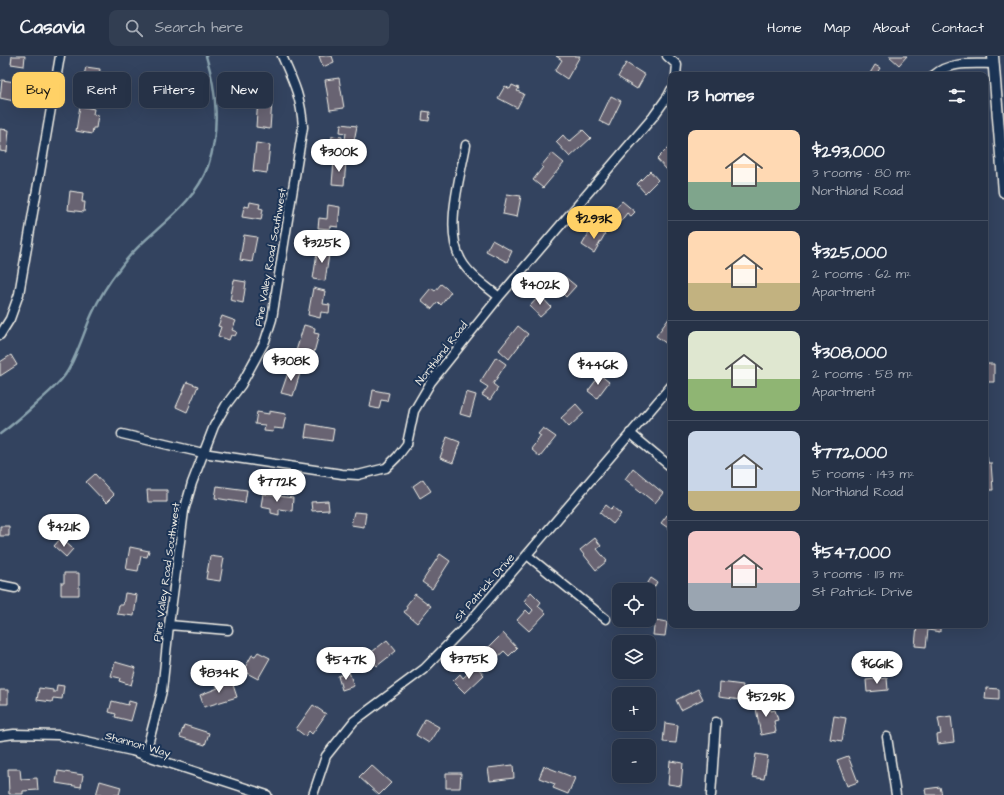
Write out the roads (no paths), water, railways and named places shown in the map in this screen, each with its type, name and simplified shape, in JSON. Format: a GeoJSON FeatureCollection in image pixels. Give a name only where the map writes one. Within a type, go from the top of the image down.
{"type":"FeatureCollection","features":[{"type":"Feature","properties":{"kind":"street"},"geometry":{"type":"LineString","coordinates":[[0,335],[10,318],[19,294],[60,56]]}},
{"type":"Feature","properties":{"kind":"street","name":"Pine Valley Road Southwest"},"geometry":{"type":"LineString","coordinates":[[145,756],[162,691],[184,511],[192,483],[214,426],[226,405],[241,385],[265,341],[272,320],[303,127],[302,109],[297,90],[282,56]]}},
{"type":"Feature","properties":{"kind":"street"},"geometry":{"type":"LineString","coordinates":[[667,56],[677,65],[676,72]]}},
{"type":"Feature","properties":{"kind":"street"},"geometry":{"type":"LineString","coordinates":[[937,72],[940,69],[954,65],[993,60],[1004,192]]}},
{"type":"Feature","properties":{"kind":"street","name":"Northland Road"},"geometry":{"type":"LineString","coordinates":[[122,434],[203,453],[342,474],[358,475],[386,468],[407,444],[414,411],[431,382],[499,297],[653,117],[668,94]]}},
{"type":"Feature","properties":{"kind":"street"},"geometry":{"type":"LineString","coordinates":[[466,145],[455,207],[453,229],[454,243],[462,261],[474,276],[499,297]]}},
{"type":"Feature","properties":{"kind":"street","name":"St Patrick Drive"},"geometry":{"type":"LineString","coordinates":[[313,795],[326,756],[354,721],[424,669],[467,625],[668,390]]}},
{"type":"Feature","properties":{"kind":"street"},"geometry":{"type":"LineString","coordinates":[[630,434],[668,465]]}},
{"type":"Feature","properties":{"kind":"street"},"geometry":{"type":"LineString","coordinates":[[527,555],[606,619]]}},
{"type":"Feature","properties":{"kind":"street"},"geometry":{"type":"LineString","coordinates":[[0,585],[15,588]]}},
{"type":"Feature","properties":{"kind":"street"},"geometry":{"type":"LineString","coordinates":[[169,625],[228,630]]}},
{"type":"Feature","properties":{"kind":"street"},"geometry":{"type":"LineString","coordinates":[[711,795],[716,722]]}},
{"type":"Feature","properties":{"kind":"street","name":"Shannon Way"},"geometry":{"type":"LineString","coordinates":[[0,736],[14,734],[59,735],[132,751],[267,795]]}},
{"type":"Feature","properties":{"kind":"street"},"geometry":{"type":"LineString","coordinates":[[887,737],[896,795]]}},
{"type":"Feature","properties":{"kind":"waterway"},"geometry":{"type":"LineString","coordinates":[[0,434],[24,415],[62,379],[73,361],[95,308],[112,279],[142,243],[180,208],[201,182],[212,153],[216,125],[213,83],[206,56]]}}]}
